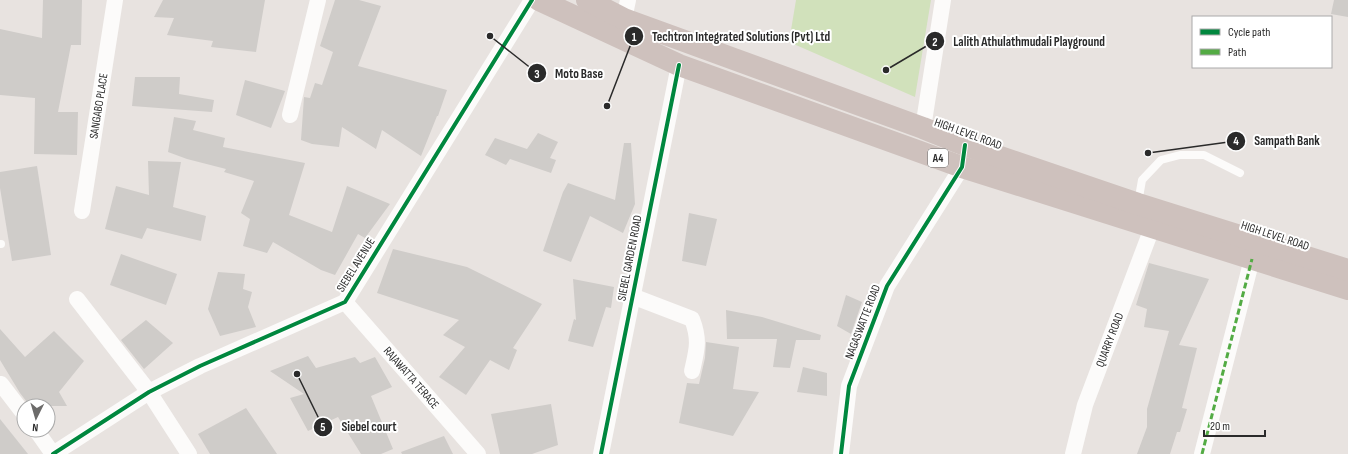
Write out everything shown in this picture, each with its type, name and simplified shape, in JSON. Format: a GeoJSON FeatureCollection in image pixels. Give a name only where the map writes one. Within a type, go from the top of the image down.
{"type":"FeatureCollection","features":[{"type":"Feature","properties":{"kind":"highway","name":"A4"},"geometry":{"type":"LineString","coordinates":[[539,0],[679,65],[962,167],[1348,289]]}},
{"type":"Feature","properties":{"kind":"highway","name":"HIGH LEVEL ROAD"},"geometry":{"type":"LineString","coordinates":[[587,0],[626,10],[965,146],[1138,204],[1348,270]]}},
{"type":"Feature","properties":{"kind":"street","name":"SANGABO PLACE"},"geometry":{"type":"LineString","coordinates":[[82,211],[115,0]]}},
{"type":"Feature","properties":{"kind":"street"},"geometry":{"type":"LineString","coordinates":[[290,115],[318,0]]}},
{"type":"Feature","properties":{"kind":"street","name":"SIEBEL AVENUE"},"geometry":{"type":"LineString","coordinates":[[53,454],[149,392],[200,366],[345,302],[532,0]]}},
{"type":"Feature","properties":{"kind":"street"},"geometry":{"type":"LineString","coordinates":[[923,128],[943,0]]}},
{"type":"Feature","properties":{"kind":"street","name":"SIEBEL GARDEN ROAD"},"geometry":{"type":"LineString","coordinates":[[601,454],[679,65]]}},
{"type":"Feature","properties":{"kind":"street","name":"NAGASWATTE ROAD"},"geometry":{"type":"LineString","coordinates":[[840,454],[849,386],[887,286],[962,167],[965,146]]}},
{"type":"Feature","properties":{"kind":"street","name":"QUARRY ROAD"},"geometry":{"type":"LineString","coordinates":[[1072,454],[1085,405],[1152,228]]}},
{"type":"Feature","properties":{"kind":"street"},"geometry":{"type":"LineString","coordinates":[[1202,454],[1252,259]]}},
{"type":"Feature","properties":{"kind":"street"},"geometry":{"type":"LineString","coordinates":[[632,296],[692,319],[698,333],[697,350],[692,371]]}},
{"type":"Feature","properties":{"kind":"street"},"geometry":{"type":"LineString","coordinates":[[77,299],[149,392],[189,454]]}},
{"type":"Feature","properties":{"kind":"street","name":"RAJAWATTA TERACE"},"geometry":{"type":"LineString","coordinates":[[345,302],[478,454]]}},
{"type":"Feature","properties":{"kind":"street"},"geometry":{"type":"LineString","coordinates":[[1,384],[16,404]]}},
{"type":"Feature","properties":{"kind":"street"},"geometry":{"type":"LineString","coordinates":[[42,438],[53,454]]}},
{"type":"Feature","properties":{"kind":"lane"},"geometry":{"type":"LineString","coordinates":[[1138,204],[1142,180],[1161,160],[1180,155],[1204,155],[1240,173]]}},
{"type":"Feature","properties":{"kind":"green space"},"geometry":{"type":"Polygon","coordinates":[[[796,0],[931,0],[915,97],[789,42],[796,0]]]}},
{"type":"Feature","properties":{"kind":"building"},"geometry":{"type":"Polygon","coordinates":[[[43,0],[82,0],[81,45],[71,45],[58,112],[78,112],[77,155],[34,154],[35,98],[0,95],[0,29],[42,38],[43,0]]]}},
{"type":"Feature","properties":{"kind":"building"},"geometry":{"type":"Polygon","coordinates":[[[163,0],[265,0],[256,52],[211,47],[213,41],[167,35],[174,18],[154,17],[163,0]]]}},
{"type":"Feature","properties":{"kind":"building"},"geometry":{"type":"Polygon","coordinates":[[[335,0],[359,0],[381,6],[358,66],[447,90],[421,156],[382,130],[376,149],[342,127],[339,147],[312,144],[301,140],[304,97],[310,98],[315,83],[322,85],[333,52],[320,46],[335,0]]]}},
{"type":"Feature","properties":{"kind":"building"},"geometry":{"type":"Polygon","coordinates":[[[1334,0],[1348,0],[1348,17],[1331,14],[1334,0]]]}},
{"type":"Feature","properties":{"kind":"building"},"geometry":{"type":"Polygon","coordinates":[[[135,77],[180,77],[179,94],[214,100],[212,112],[132,106],[135,77]]]}},
{"type":"Feature","properties":{"kind":"building"},"geometry":{"type":"Polygon","coordinates":[[[245,80],[285,91],[271,128],[236,115],[245,80]]]}},
{"type":"Feature","properties":{"kind":"building"},"geometry":{"type":"Polygon","coordinates":[[[174,117],[196,121],[193,130],[225,138],[223,147],[305,163],[289,215],[332,232],[347,186],[390,204],[365,238],[358,234],[335,275],[321,270],[273,242],[267,253],[243,246],[250,219],[241,213],[254,181],[224,172],[226,169],[187,159],[168,152],[174,117]]]}},
{"type":"Feature","properties":{"kind":"building"},"geometry":{"type":"Polygon","coordinates":[[[538,133],[558,142],[550,158],[556,160],[551,173],[510,159],[506,165],[485,155],[495,138],[527,149],[538,133]]]}},
{"type":"Feature","properties":{"kind":"building"},"geometry":{"type":"Polygon","coordinates":[[[624,143],[631,143],[635,204],[623,233],[590,216],[571,262],[543,251],[563,192],[568,183],[615,200],[624,143]]]}},
{"type":"Feature","properties":{"kind":"building"},"geometry":{"type":"Polygon","coordinates":[[[148,161],[181,162],[173,207],[206,216],[201,241],[147,228],[142,239],[105,229],[116,186],[149,195],[148,161]]]}},
{"type":"Feature","properties":{"kind":"building"},"geometry":{"type":"Polygon","coordinates":[[[37,166],[51,255],[12,261],[0,188],[0,172],[37,166]]]}},
{"type":"Feature","properties":{"kind":"building"},"geometry":{"type":"Polygon","coordinates":[[[689,213],[717,219],[706,266],[682,261],[689,213]]]}},
{"type":"Feature","properties":{"kind":"building"},"geometry":{"type":"Polygon","coordinates":[[[393,249],[467,267],[542,304],[513,348],[517,350],[509,370],[490,360],[466,395],[439,377],[465,347],[443,335],[459,320],[377,293],[393,249]]]}},
{"type":"Feature","properties":{"kind":"building"},"geometry":{"type":"Polygon","coordinates":[[[121,254],[177,274],[166,305],[110,285],[121,254]]]}},
{"type":"Feature","properties":{"kind":"building"},"geometry":{"type":"Polygon","coordinates":[[[1149,263],[1209,279],[1179,345],[1197,348],[1182,408],[1187,409],[1180,432],[1177,432],[1170,454],[1137,454],[1147,427],[1147,409],[1169,331],[1144,327],[1147,309],[1136,305],[1149,263]]]}},
{"type":"Feature","properties":{"kind":"building"},"geometry":{"type":"Polygon","coordinates":[[[218,272],[245,274],[243,289],[252,292],[248,307],[256,327],[220,336],[208,309],[218,272]]]}},
{"type":"Feature","properties":{"kind":"building"},"geometry":{"type":"Polygon","coordinates":[[[573,279],[614,287],[611,308],[606,307],[593,347],[568,341],[574,319],[576,320],[573,279]]]}},
{"type":"Feature","properties":{"kind":"building"},"geometry":{"type":"Polygon","coordinates":[[[846,295],[862,302],[851,334],[837,326],[846,295]]]}},
{"type":"Feature","properties":{"kind":"building"},"geometry":{"type":"Polygon","coordinates":[[[726,310],[762,317],[821,335],[820,340],[796,340],[790,368],[773,367],[777,339],[727,339],[726,310]]]}},
{"type":"Feature","properties":{"kind":"building"},"geometry":{"type":"Polygon","coordinates":[[[146,320],[173,343],[144,369],[121,340],[146,320]]]}},
{"type":"Feature","properties":{"kind":"building"},"geometry":{"type":"Polygon","coordinates":[[[0,329],[25,357],[54,331],[84,361],[59,392],[67,406],[56,406],[56,398],[24,398],[0,360],[0,329]]]}},
{"type":"Feature","properties":{"kind":"building"},"geometry":{"type":"Polygon","coordinates":[[[706,342],[739,347],[733,389],[759,392],[733,436],[679,423],[687,383],[699,384],[705,358],[706,342]]]}},
{"type":"Feature","properties":{"kind":"building"},"geometry":{"type":"Polygon","coordinates":[[[308,356],[316,368],[355,357],[360,363],[375,357],[392,387],[371,396],[393,449],[381,454],[361,454],[338,417],[308,431],[290,398],[304,394],[270,371],[308,356]]]}},
{"type":"Feature","properties":{"kind":"building"},"geometry":{"type":"Polygon","coordinates":[[[803,367],[827,373],[827,396],[797,392],[803,367]]]}},
{"type":"Feature","properties":{"kind":"building"},"geometry":{"type":"Polygon","coordinates":[[[551,404],[558,445],[532,454],[500,454],[491,414],[551,404]]]}},
{"type":"Feature","properties":{"kind":"building"},"geometry":{"type":"Polygon","coordinates":[[[246,408],[277,454],[210,454],[198,434],[246,408]]]}},
{"type":"Feature","properties":{"kind":"building"},"geometry":{"type":"Polygon","coordinates":[[[0,419],[28,454],[0,454],[0,419]]]}},
{"type":"Feature","properties":{"kind":"building"},"geometry":{"type":"Polygon","coordinates":[[[444,436],[453,454],[402,454],[401,452],[444,436]]]}},
{"type":"Feature","properties":{"kind":"marked path"},"geometry":{"type":"LineString","coordinates":[[1202,454],[1252,259]]}},
{"type":"Feature","properties":{"kind":"cycle path"},"geometry":{"type":"LineString","coordinates":[[53,454],[149,392],[200,366],[345,302],[532,0]]}},
{"type":"Feature","properties":{"kind":"cycle path"},"geometry":{"type":"LineString","coordinates":[[601,454],[679,65]]}},
{"type":"Feature","properties":{"kind":"cycle path"},"geometry":{"type":"LineString","coordinates":[[841,454],[849,386],[887,286],[962,167],[965,145]]}},
{"type":"Feature","properties":{"kind":"place","name":"Moto Base"},"geometry":{"type":"Point","coordinates":[490,36]}},
{"type":"Feature","properties":{"kind":"place","name":"Lalith Athulathmudali Playground"},"geometry":{"type":"Point","coordinates":[886,70]}},
{"type":"Feature","properties":{"kind":"place","name":"Techtron Integrated Solutions (Pvt) Ltd"},"geometry":{"type":"Point","coordinates":[607,106]}},
{"type":"Feature","properties":{"kind":"place","name":"Sampath Bank"},"geometry":{"type":"Point","coordinates":[1148,153]}},
{"type":"Feature","properties":{"kind":"place","name":"Siebel court"},"geometry":{"type":"Point","coordinates":[297,374]}}]}
